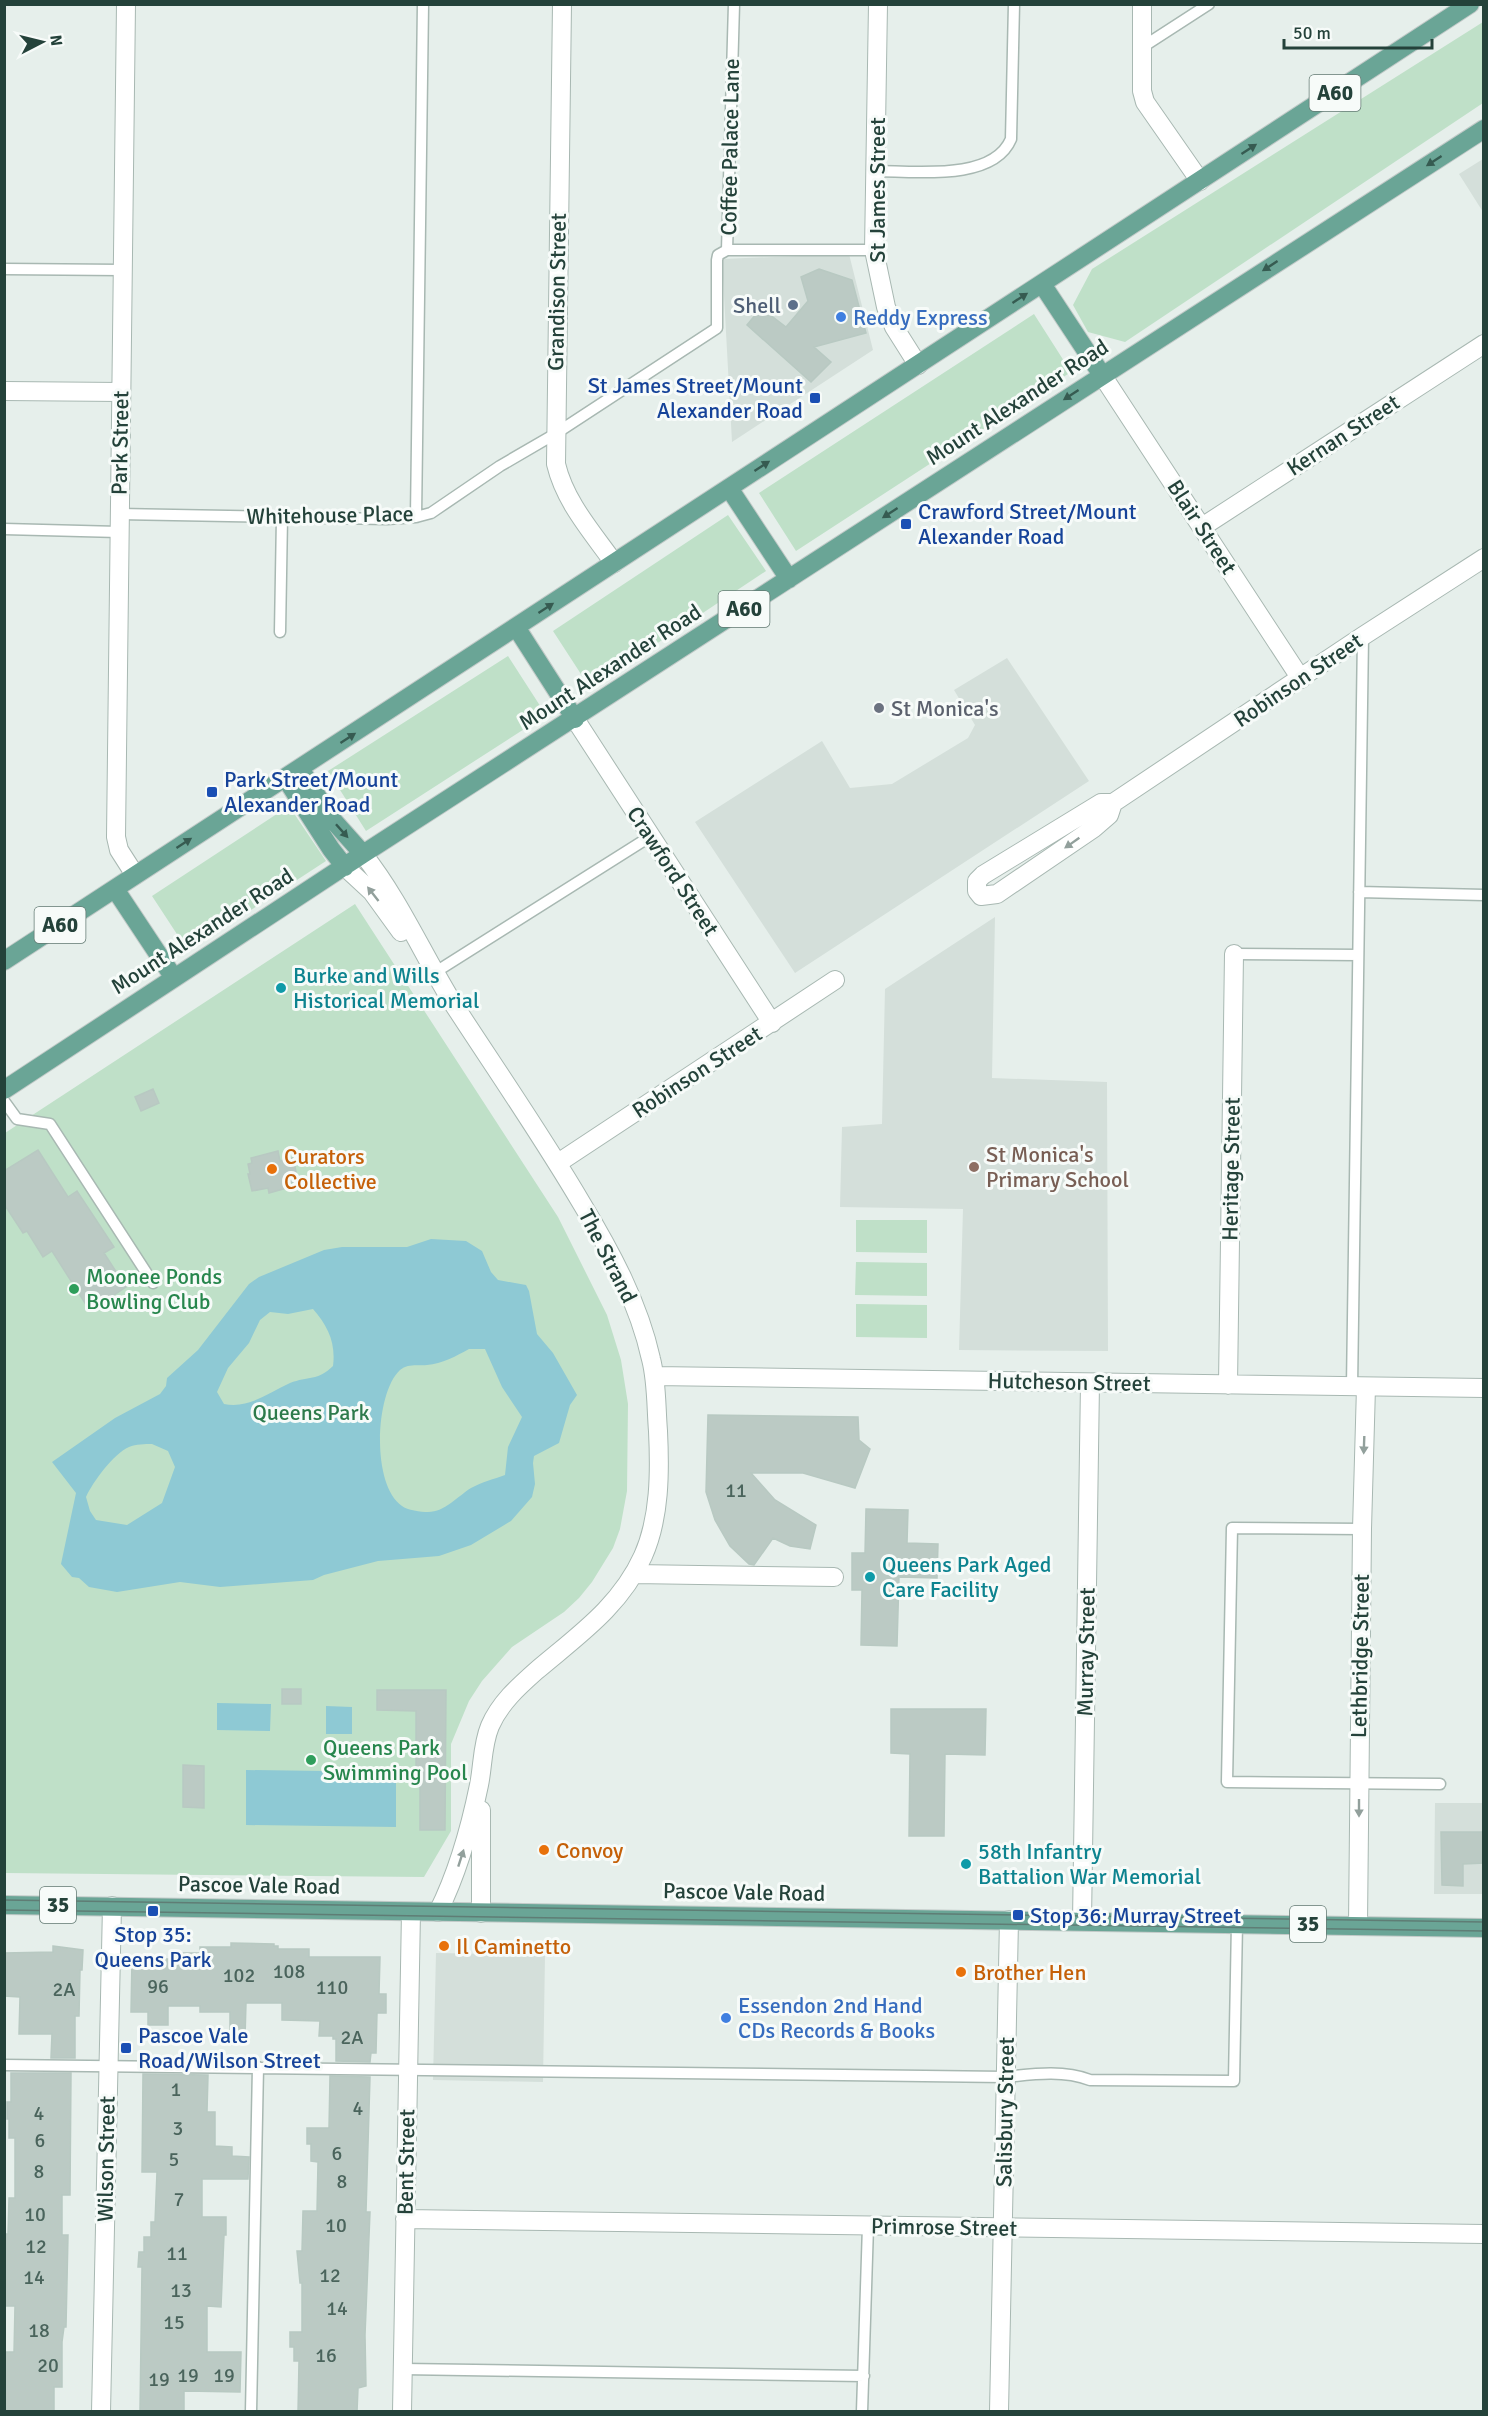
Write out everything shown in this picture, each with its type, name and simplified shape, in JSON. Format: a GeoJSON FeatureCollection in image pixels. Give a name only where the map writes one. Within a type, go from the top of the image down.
{"type":"FeatureCollection","features":[{"type":"Feature","properties":{"kind":"main road","name":"A60"},"geometry":{"type":"LineString","coordinates":[[4,961],[1470,4]]}},
{"type":"Feature","properties":{"kind":"main road","name":"Mount Alexander Road"},"geometry":{"type":"LineString","coordinates":[[4,1090],[363,854],[1484,129]]}},
{"type":"Feature","properties":{"kind":"main road"},"geometry":{"type":"LineString","coordinates":[[1042,284],[1102,375]]}},
{"type":"Feature","properties":{"kind":"main road"},"geometry":{"type":"LineString","coordinates":[[729,488],[789,579]]}},
{"type":"Feature","properties":{"kind":"main road"},"geometry":{"type":"LineString","coordinates":[[516,627],[575,719]]}},
{"type":"Feature","properties":{"kind":"main road"},"geometry":{"type":"LineString","coordinates":[[293,774],[363,854]]}},
{"type":"Feature","properties":{"kind":"main road"},"geometry":{"type":"LineString","coordinates":[[293,774],[331,849],[345,867]]}},
{"type":"Feature","properties":{"kind":"main road"},"geometry":{"type":"LineString","coordinates":[[115,889],[174,978]]}},
{"type":"Feature","properties":{"kind":"main road","name":"Pascoe Vale Road"},"geometry":{"type":"LineString","coordinates":[[4,1905],[1484,1928]]}},
{"type":"Feature","properties":{"kind":"street","name":"Park Street"},"geometry":{"type":"LineString","coordinates":[[126,4],[116,837],[119,850],[135,875]]}},
{"type":"Feature","properties":{"kind":"street","name":"Grandison Street"},"geometry":{"type":"LineString","coordinates":[[562,4],[556,464],[560,481],[568,498],[614,563]]}},
{"type":"Feature","properties":{"kind":"street","name":"St James Street"},"geometry":{"type":"LineString","coordinates":[[878,4],[874,250],[886,308],[894,327],[918,365]]}},
{"type":"Feature","properties":{"kind":"street"},"geometry":{"type":"LineString","coordinates":[[1142,4],[1142,91],[1145,102],[1200,181]]}},
{"type":"Feature","properties":{"kind":"street","name":"Kernan Street"},"geometry":{"type":"LineString","coordinates":[[1202,527],[1484,344]]}},
{"type":"Feature","properties":{"kind":"street","name":"Blair Street"},"geometry":{"type":"LineString","coordinates":[[1102,375],[1301,680]]}},
{"type":"Feature","properties":{"kind":"street"},"geometry":{"type":"LineString","coordinates":[[4,391],[120,392]]}},
{"type":"Feature","properties":{"kind":"street","name":"Robinson Street"},"geometry":{"type":"LineString","coordinates":[[1113,803],[1109,815],[1094,828],[998,894],[981,896],[977,891],[977,881],[983,875],[1101,803],[1113,803],[1484,558]]}},
{"type":"Feature","properties":{"kind":"street","name":"Crawford Street"},"geometry":{"type":"LineString","coordinates":[[575,719],[772,1023]]}},
{"type":"Feature","properties":{"kind":"street","name":"The Strand"},"geometry":{"type":"LineString","coordinates":[[363,854],[383,881],[435,973],[558,1163],[594,1224],[627,1289],[643,1329],[654,1376],[659,1454],[655,1515],[650,1540],[634,1574],[616,1601],[518,1687],[501,1705],[489,1727],[484,1745],[480,1781],[481,1912]]}},
{"type":"Feature","properties":{"kind":"street","name":"The Strand"},"geometry":{"type":"LineString","coordinates":[[345,867],[372,892],[435,973]]}},
{"type":"Feature","properties":{"kind":"street","name":"Heritage Street"},"geometry":{"type":"LineString","coordinates":[[1228,1385],[1234,954]]}},
{"type":"Feature","properties":{"kind":"street","name":"Robinson Street"},"geometry":{"type":"LineString","coordinates":[[558,1163],[835,980]]}},
{"type":"Feature","properties":{"kind":"street","name":"Hutcheson Street"},"geometry":{"type":"LineString","coordinates":[[654,1376],[1484,1388]]}},
{"type":"Feature","properties":{"kind":"street","name":"Murray Street"},"geometry":{"type":"LineString","coordinates":[[1082,1921],[1090,1383]]}},
{"type":"Feature","properties":{"kind":"street","name":"Lethbridge Street"},"geometry":{"type":"LineString","coordinates":[[1358,1925],[1362,1529],[1359,1387]]}},
{"type":"Feature","properties":{"kind":"street"},"geometry":{"type":"LineString","coordinates":[[634,1574],[834,1577]]}},
{"type":"Feature","properties":{"kind":"street","name":"The Strand"},"geometry":{"type":"LineString","coordinates":[[438,1912],[460,1860],[480,1781]]}},
{"type":"Feature","properties":{"kind":"street","name":"Wilson Street"},"geometry":{"type":"LineString","coordinates":[[101,2412],[112,1906]]}},
{"type":"Feature","properties":{"kind":"street","name":"Bent Street"},"geometry":{"type":"LineString","coordinates":[[402,2412],[411,1912]]}},
{"type":"Feature","properties":{"kind":"street","name":"Salisbury Street"},"geometry":{"type":"LineString","coordinates":[[999,2412],[1009,1920]]}},
{"type":"Feature","properties":{"kind":"street","name":"Primrose Street"},"geometry":{"type":"LineString","coordinates":[[405,2219],[1484,2234]]}},
{"type":"Feature","properties":{"kind":"lane"},"geometry":{"type":"LineString","coordinates":[[416,517],[423,4]]}},
{"type":"Feature","properties":{"kind":"lane","name":"Coffee Palace Lane"},"geometry":{"type":"LineString","coordinates":[[734,4],[728,250],[874,250]]}},
{"type":"Feature","properties":{"kind":"lane"},"geometry":{"type":"LineString","coordinates":[[875,171],[956,171],[988,162],[1000,156],[1007,148],[1011,139],[1014,4]]}},
{"type":"Feature","properties":{"kind":"lane"},"geometry":{"type":"LineString","coordinates":[[1141,48],[1209,4]]}},
{"type":"Feature","properties":{"kind":"lane","name":"Whitehouse Place"},"geometry":{"type":"LineString","coordinates":[[4,529],[282,517],[387,519],[416,517],[430,513],[717,328],[717,260],[718,255],[728,250]]}},
{"type":"Feature","properties":{"kind":"lane"},"geometry":{"type":"LineString","coordinates":[[4,269],[122,270]]}},
{"type":"Feature","properties":{"kind":"lane"},"geometry":{"type":"LineString","coordinates":[[280,632],[282,517]]}},
{"type":"Feature","properties":{"kind":"lane"},"geometry":{"type":"LineString","coordinates":[[1359,1387],[1358,955],[1364,636]]}},
{"type":"Feature","properties":{"kind":"lane"},"geometry":{"type":"LineString","coordinates":[[435,973],[651,837]]}},
{"type":"Feature","properties":{"kind":"lane"},"geometry":{"type":"LineString","coordinates":[[1359,892],[1484,895]]}},
{"type":"Feature","properties":{"kind":"lane"},"geometry":{"type":"LineString","coordinates":[[1234,954],[1358,955]]}},
{"type":"Feature","properties":{"kind":"lane"},"geometry":{"type":"LineString","coordinates":[[4,1101],[17,1119],[50,1124],[153,1283]]}},
{"type":"Feature","properties":{"kind":"lane"},"geometry":{"type":"LineString","coordinates":[[1362,1529],[1232,1528],[1227,1782],[1440,1784]]}},
{"type":"Feature","properties":{"kind":"lane"},"geometry":{"type":"LineString","coordinates":[[4,2065],[1005,2077],[1037,2073],[1075,2074],[1090,2079],[1234,2081],[1237,1923]]}},
{"type":"Feature","properties":{"kind":"lane"},"geometry":{"type":"LineString","coordinates":[[251,2412],[258,2067]]}},
{"type":"Feature","properties":{"kind":"lane"},"geometry":{"type":"LineString","coordinates":[[862,2412],[867,2226]]}},
{"type":"Feature","properties":{"kind":"lane"},"geometry":{"type":"LineString","coordinates":[[403,2369],[864,2376]]}},
{"type":"Feature","properties":{"kind":"shaded area"},"geometry":{"type":"Polygon","coordinates":[[[1483,159],[1483,212],[1459,174],[1483,159]]]}},
{"type":"Feature","properties":{"kind":"shaded area","name":"Shell"},"geometry":{"type":"Polygon","coordinates":[[[849,254],[873,350],[732,442],[722,259],[849,254]]]}},
{"type":"Feature","properties":{"kind":"shaded area"},"geometry":{"type":"Polygon","coordinates":[[[1007,658],[1089,781],[795,973],[695,822],[822,741],[850,788],[892,784],[968,738],[975,725],[954,690],[1007,658]]]}},
{"type":"Feature","properties":{"kind":"shaded area","name":"St Monica's Primary School"},"geometry":{"type":"Polygon","coordinates":[[[995,917],[992,1078],[1107,1082],[1108,1351],[959,1350],[963,1209],[840,1207],[842,1127],[882,1124],[885,989],[995,917]]]}},
{"type":"Feature","properties":{"kind":"shaded area"},"geometry":{"type":"Polygon","coordinates":[[[1435,1803],[1483,1803],[1483,1894],[1434,1894],[1435,1803]]]}},
{"type":"Feature","properties":{"kind":"shaded area"},"geometry":{"type":"Polygon","coordinates":[[[436,1953],[545,1955],[543,2082],[433,2080],[436,1953]]]}},
{"type":"Feature","properties":{"kind":"green space"},"geometry":{"type":"Polygon","coordinates":[[[1483,22],[1483,103],[1125,342],[1088,332],[1073,305],[1092,269],[1483,22]]]}},
{"type":"Feature","properties":{"kind":"green space"},"geometry":{"type":"Polygon","coordinates":[[[1034,314],[1071,372],[796,551],[759,493],[1034,314]]]}},
{"type":"Feature","properties":{"kind":"green space"},"geometry":{"type":"Polygon","coordinates":[[[728,515],[766,571],[590,688],[553,631],[728,515]]]}},
{"type":"Feature","properties":{"kind":"green space"},"geometry":{"type":"Polygon","coordinates":[[[508,656],[546,715],[366,831],[328,771],[508,656]]]}},
{"type":"Feature","properties":{"kind":"green space"},"geometry":{"type":"Polygon","coordinates":[[[289,806],[326,861],[188,951],[152,896],[289,806]]]}},
{"type":"Feature","properties":{"kind":"green space","name":"Queens Park"},"geometry":{"type":"Polygon","coordinates":[[[355,904],[558,1217],[607,1315],[621,1360],[628,1404],[627,1491],[620,1529],[613,1548],[579,1598],[564,1612],[512,1647],[482,1681],[469,1701],[451,1744],[451,1831],[424,1877],[5,1873],[5,1133],[355,904]]]}},
{"type":"Feature","properties":{"kind":"green space"},"geometry":{"type":"Polygon","coordinates":[[[856,1220],[927,1220],[927,1253],[856,1252],[856,1220]]]}},
{"type":"Feature","properties":{"kind":"green space"},"geometry":{"type":"Polygon","coordinates":[[[856,1262],[927,1263],[927,1296],[855,1295],[856,1262]]]}},
{"type":"Feature","properties":{"kind":"green space"},"geometry":{"type":"Polygon","coordinates":[[[856,1304],[927,1305],[927,1338],[856,1337],[856,1304]]]}},
{"type":"Feature","properties":{"kind":"water"},"geometry":{"type":"Polygon","coordinates":[[[431,1239],[466,1241],[482,1251],[491,1272],[498,1280],[526,1285],[537,1334],[553,1353],[577,1395],[570,1405],[559,1443],[534,1456],[535,1484],[532,1497],[511,1521],[471,1545],[439,1556],[378,1561],[313,1580],[220,1587],[180,1582],[117,1592],[89,1587],[79,1578],[72,1577],[61,1564],[76,1493],[52,1462],[115,1418],[160,1394],[166,1386],[167,1378],[198,1350],[249,1284],[259,1277],[324,1250],[342,1247],[407,1247],[431,1239]],[[313,1309],[288,1314],[270,1312],[260,1320],[249,1343],[228,1368],[217,1392],[224,1404],[250,1402],[290,1383],[313,1378],[333,1366],[330,1335],[313,1309]],[[469,1349],[438,1363],[403,1368],[392,1382],[385,1398],[381,1418],[381,1460],[385,1479],[392,1495],[407,1509],[428,1512],[440,1509],[471,1488],[505,1475],[508,1447],[522,1417],[502,1387],[485,1349],[469,1349]],[[152,1444],[135,1445],[110,1462],[98,1476],[86,1497],[90,1511],[96,1520],[127,1525],[162,1503],[175,1467],[168,1451],[152,1444]]]}},
{"type":"Feature","properties":{"kind":"water"},"geometry":{"type":"Polygon","coordinates":[[[217,1703],[271,1704],[270,1731],[217,1730],[217,1703]]]}},
{"type":"Feature","properties":{"kind":"water"},"geometry":{"type":"Polygon","coordinates":[[[326,1706],[352,1707],[352,1734],[326,1734],[326,1706]]]}},
{"type":"Feature","properties":{"kind":"water"},"geometry":{"type":"Polygon","coordinates":[[[246,1770],[396,1772],[396,1827],[246,1825],[246,1770]]]}},
{"type":"Feature","properties":{"kind":"building"},"geometry":{"type":"Polygon","coordinates":[[[819,269],[852,280],[866,333],[814,347],[831,362],[811,382],[747,325],[761,308],[786,327],[808,301],[801,277],[819,269]]]}},
{"type":"Feature","properties":{"kind":"building"},"geometry":{"type":"Polygon","coordinates":[[[153,1089],[159,1103],[141,1111],[135,1097],[153,1089]]]}},
{"type":"Feature","properties":{"kind":"building"},"geometry":{"type":"Polygon","coordinates":[[[38,1150],[68,1197],[77,1191],[114,1247],[104,1253],[126,1287],[90,1311],[52,1251],[43,1257],[27,1231],[23,1233],[4,1204],[4,1171],[38,1150]]]}},
{"type":"Feature","properties":{"kind":"building","name":"Curators Collective"},"geometry":{"type":"Polygon","coordinates":[[[278,1151],[280,1161],[293,1158],[298,1181],[286,1184],[287,1188],[269,1193],[268,1188],[252,1191],[248,1174],[250,1174],[248,1164],[252,1163],[251,1158],[278,1151]]]}},
{"type":"Feature","properties":{"kind":"building"},"geometry":{"type":"Polygon","coordinates":[[[708,1415],[858,1417],[859,1440],[870,1449],[855,1488],[803,1473],[751,1473],[775,1500],[816,1525],[810,1549],[790,1546],[773,1538],[754,1565],[749,1564],[730,1546],[715,1520],[706,1492],[708,1415]]]}},
{"type":"Feature","properties":{"kind":"building","name":"Queens Park Aged Care Facility"},"geometry":{"type":"Polygon","coordinates":[[[866,1509],[908,1510],[907,1543],[938,1544],[937,1578],[899,1577],[897,1646],[861,1645],[862,1590],[852,1590],[852,1553],[865,1553],[866,1509]]]}},
{"type":"Feature","properties":{"kind":"building"},"geometry":{"type":"Polygon","coordinates":[[[282,1689],[301,1689],[301,1704],[282,1704],[282,1689]]]}},
{"type":"Feature","properties":{"kind":"building"},"geometry":{"type":"Polygon","coordinates":[[[377,1690],[446,1690],[445,1830],[420,1830],[420,1771],[416,1771],[416,1711],[377,1710],[377,1690]]]}},
{"type":"Feature","properties":{"kind":"building"},"geometry":{"type":"Polygon","coordinates":[[[891,1709],[986,1709],[985,1755],[945,1754],[944,1836],[909,1836],[910,1754],[891,1753],[891,1709]]]}},
{"type":"Feature","properties":{"kind":"building"},"geometry":{"type":"Polygon","coordinates":[[[183,1765],[204,1766],[204,1808],[183,1807],[183,1765]]]}},
{"type":"Feature","properties":{"kind":"building"},"geometry":{"type":"Polygon","coordinates":[[[1441,1832],[1484,1832],[1484,1863],[1463,1864],[1463,1886],[1442,1885],[1441,1832]]]}},
{"type":"Feature","properties":{"kind":"building"},"geometry":{"type":"Polygon","coordinates":[[[231,1943],[274,1944],[278,1946],[278,1949],[309,1949],[309,1957],[380,1957],[379,1994],[386,1994],[386,2013],[377,2013],[376,2053],[371,2053],[370,2062],[336,2061],[336,2039],[333,2039],[333,2036],[319,2036],[320,2021],[282,2020],[282,2003],[246,2003],[245,2038],[230,2038],[230,2012],[200,2012],[200,2006],[168,2006],[168,2025],[148,2025],[148,2012],[131,2012],[132,1959],[178,1959],[178,1953],[200,1953],[200,1947],[231,1947],[231,1943]]]}},
{"type":"Feature","properties":{"kind":"building"},"geometry":{"type":"Polygon","coordinates":[[[53,1946],[83,1950],[79,2016],[75,2016],[75,2058],[51,2058],[52,2034],[19,2034],[20,1997],[4,1996],[4,1953],[53,1952],[53,1946]]]}},
{"type":"Feature","properties":{"kind":"building"},"geometry":{"type":"Polygon","coordinates":[[[11,2073],[71,2073],[70,2195],[62,2195],[62,2235],[68,2235],[66,2327],[64,2327],[62,2342],[62,2387],[54,2387],[54,2412],[6,2412],[4,2352],[14,2352],[15,2306],[5,2306],[4,2294],[5,2234],[8,2234],[9,2198],[15,2198],[15,2138],[9,2138],[9,2119],[7,2119],[7,2102],[11,2102],[11,2073]]]}},
{"type":"Feature","properties":{"kind":"building"},"geometry":{"type":"Polygon","coordinates":[[[143,2074],[208,2075],[207,2112],[215,2112],[215,2146],[232,2147],[232,2156],[249,2157],[248,2179],[202,2179],[202,2217],[226,2217],[221,2307],[207,2306],[207,2352],[241,2352],[240,2392],[184,2391],[184,2412],[140,2412],[142,2267],[138,2267],[139,2252],[144,2252],[144,2237],[151,2237],[151,2222],[155,2222],[157,2172],[142,2172],[143,2074]]]}},
{"type":"Feature","properties":{"kind":"building"},"geometry":{"type":"Polygon","coordinates":[[[330,2076],[370,2077],[366,2212],[370,2212],[365,2335],[366,2386],[358,2388],[357,2412],[298,2412],[299,2361],[294,2361],[294,2347],[290,2347],[290,2332],[302,2332],[302,2283],[300,2283],[297,2251],[302,2251],[303,2211],[317,2211],[318,2162],[311,2161],[311,2144],[307,2144],[307,2128],[329,2128],[330,2076]]]}},
{"type":"Feature","properties":{"kind":"tram line"},"geometry":{"type":"LineString","coordinates":[[4,1900],[1484,1922]]}},
{"type":"Feature","properties":{"kind":"tram line"},"geometry":{"type":"LineString","coordinates":[[4,1910],[1484,1931]]}},
{"type":"Feature","properties":{"kind":"place","name":"Shell"},"geometry":{"type":"Point","coordinates":[793,305]}},
{"type":"Feature","properties":{"kind":"place","name":"Reddy Express"},"geometry":{"type":"Point","coordinates":[841,317]}},
{"type":"Feature","properties":{"kind":"place","name":"St James Street/Mount Alexander Road"},"geometry":{"type":"Point","coordinates":[815,398]}},
{"type":"Feature","properties":{"kind":"place","name":"Crawford Street/Mount Alexander Road"},"geometry":{"type":"Point","coordinates":[906,524]}},
{"type":"Feature","properties":{"kind":"place","name":"St Monica's"},"geometry":{"type":"Point","coordinates":[879,708]}},
{"type":"Feature","properties":{"kind":"place","name":"Park Street/Mount Alexander Road"},"geometry":{"type":"Point","coordinates":[212,792]}},
{"type":"Feature","properties":{"kind":"place","name":"Burke and Wills Historical Memorial"},"geometry":{"type":"Point","coordinates":[281,988]}},
{"type":"Feature","properties":{"kind":"place","name":"St Monica's Primary School"},"geometry":{"type":"Point","coordinates":[974,1167]}},
{"type":"Feature","properties":{"kind":"place","name":"Curators Collective"},"geometry":{"type":"Point","coordinates":[272,1169]}},
{"type":"Feature","properties":{"kind":"place","name":"Moonee Ponds Bowling Club"},"geometry":{"type":"Point","coordinates":[74,1289]}},
{"type":"Feature","properties":{"kind":"place","name":"Queens Park Aged Care Facility"},"geometry":{"type":"Point","coordinates":[870,1577]}},
{"type":"Feature","properties":{"kind":"place","name":"Queens Park Swimming Pool"},"geometry":{"type":"Point","coordinates":[311,1760]}},
{"type":"Feature","properties":{"kind":"place","name":"Convoy"},"geometry":{"type":"Point","coordinates":[544,1850]}},
{"type":"Feature","properties":{"kind":"place","name":"58th Infantry Battalion War Memorial"},"geometry":{"type":"Point","coordinates":[966,1864]}},
{"type":"Feature","properties":{"kind":"place","name":"Stop 35: Queens Park"},"geometry":{"type":"Point","coordinates":[153,1911]}},
{"type":"Feature","properties":{"kind":"place","name":"Stop 36: Murray Street"},"geometry":{"type":"Point","coordinates":[1018,1915]}},
{"type":"Feature","properties":{"kind":"place","name":"Il Caminetto"},"geometry":{"type":"Point","coordinates":[444,1946]}},
{"type":"Feature","properties":{"kind":"place","name":"Brother Hen"},"geometry":{"type":"Point","coordinates":[961,1972]}},
{"type":"Feature","properties":{"kind":"place","name":"Essendon 2nd Hand CDs Records & Books"},"geometry":{"type":"Point","coordinates":[726,2018]}},
{"type":"Feature","properties":{"kind":"place","name":"Pascoe Vale Road/Wilson Street"},"geometry":{"type":"Point","coordinates":[126,2048]}}]}
